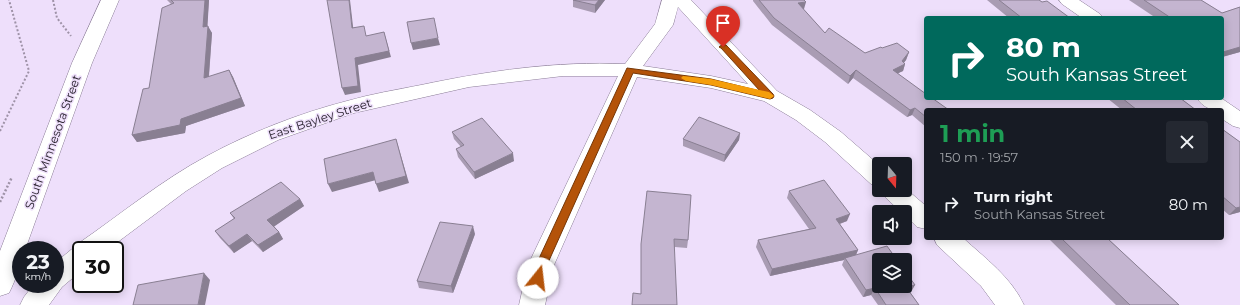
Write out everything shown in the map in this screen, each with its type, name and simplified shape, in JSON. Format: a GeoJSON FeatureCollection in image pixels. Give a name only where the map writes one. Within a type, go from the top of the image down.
{"type":"FeatureCollection","features":[{"type":"Feature","properties":{"kind":"street","name":"South Minnesota Street"},"geometry":{"type":"LineString","coordinates":[[0,285],[82,63],[110,0]]}},
{"type":"Feature","properties":{"kind":"street"},"geometry":{"type":"LineString","coordinates":[[532,305],[542,265],[630,70],[664,25],[671,0]]}},
{"type":"Feature","properties":{"kind":"street"},"geometry":{"type":"LineString","coordinates":[[681,0],[770,96],[803,115],[834,137],[872,172]]}},
{"type":"Feature","properties":{"kind":"street"},"geometry":{"type":"LineString","coordinates":[[1068,0],[1091,16]]}},
{"type":"Feature","properties":{"kind":"street","name":"East Bayley Street"},"geometry":{"type":"LineString","coordinates":[[100,241],[178,185],[214,162],[270,135],[348,107],[468,81],[563,70],[600,68],[630,70],[711,82],[770,96]]}},
{"type":"Feature","properties":{"kind":"street"},"geometry":{"type":"LineString","coordinates":[[1210,100],[1221,108]]}},
{"type":"Feature","properties":{"kind":"street"},"geometry":{"type":"LineString","coordinates":[[1224,110],[1240,121]]}},
{"type":"Feature","properties":{"kind":"street"},"geometry":{"type":"LineString","coordinates":[[900,197],[924,218]]}},
{"type":"Feature","properties":{"kind":"street"},"geometry":{"type":"LineString","coordinates":[[948,240],[990,278],[1012,305]]}},
{"type":"Feature","properties":{"kind":"street"},"geometry":{"type":"LineString","coordinates":[[64,270],[72,264]]}},
{"type":"Feature","properties":{"kind":"street"},"geometry":{"type":"LineString","coordinates":[[33,305],[43,293]]}},
{"type":"Feature","properties":{"kind":"path"},"geometry":{"type":"LineString","coordinates":[[0,131],[29,71],[9,0]]}},
{"type":"Feature","properties":{"kind":"building"},"geometry":{"type":"Polygon","coordinates":[[[171,0],[205,0],[203,27],[208,26],[204,78],[229,70],[241,98],[181,119],[180,125],[132,135],[143,89],[149,88],[162,8],[174,3],[171,0]]]}},
{"type":"Feature","properties":{"kind":"building"},"geometry":{"type":"Polygon","coordinates":[[[327,0],[349,0],[352,28],[364,26],[366,36],[384,32],[389,51],[355,58],[358,86],[342,88],[327,0]]]}},
{"type":"Feature","properties":{"kind":"building"},"geometry":{"type":"Polygon","coordinates":[[[573,0],[599,0],[595,5],[573,0]]]}},
{"type":"Feature","properties":{"kind":"building"},"geometry":{"type":"Polygon","coordinates":[[[759,0],[804,0],[806,2],[798,3],[825,33],[829,28],[865,53],[897,43],[909,52],[902,61],[905,64],[893,70],[924,93],[924,100],[935,100],[946,108],[924,108],[924,115],[915,108],[910,110],[856,70],[850,76],[774,18],[759,0]]]}},
{"type":"Feature","properties":{"kind":"building"},"geometry":{"type":"Polygon","coordinates":[[[999,0],[1047,1],[1067,16],[1019,16],[999,0]]]}},
{"type":"Feature","properties":{"kind":"building"},"geometry":{"type":"Polygon","coordinates":[[[1144,0],[1201,0],[1222,13],[1240,7],[1240,47],[1224,52],[1224,16],[1168,16],[1144,0]]]}},
{"type":"Feature","properties":{"kind":"building"},"geometry":{"type":"Polygon","coordinates":[[[434,18],[438,38],[411,43],[407,22],[434,18]]]}},
{"type":"Feature","properties":{"kind":"building"},"geometry":{"type":"Polygon","coordinates":[[[1124,100],[1183,100],[1193,108],[1134,108],[1124,100]]]}},
{"type":"Feature","properties":{"kind":"building"},"geometry":{"type":"Polygon","coordinates":[[[699,117],[740,133],[725,155],[683,139],[699,117]]]}},
{"type":"Feature","properties":{"kind":"building"},"geometry":{"type":"Polygon","coordinates":[[[482,118],[513,153],[474,172],[456,149],[464,145],[452,132],[482,118]]]}},
{"type":"Feature","properties":{"kind":"building"},"geometry":{"type":"Polygon","coordinates":[[[1224,130],[1240,142],[1240,207],[1236,208],[1224,198],[1224,130]]]}},
{"type":"Feature","properties":{"kind":"building"},"geometry":{"type":"Polygon","coordinates":[[[396,139],[406,176],[376,184],[373,172],[328,184],[324,159],[396,139]]]}},
{"type":"Feature","properties":{"kind":"building"},"geometry":{"type":"Polygon","coordinates":[[[824,180],[850,214],[836,219],[858,250],[772,269],[758,240],[816,228],[789,191],[824,180]]]}},
{"type":"Feature","properties":{"kind":"building"},"geometry":{"type":"Polygon","coordinates":[[[281,182],[300,199],[267,220],[279,232],[258,245],[247,234],[229,246],[215,231],[235,218],[230,213],[281,182]]]}},
{"type":"Feature","properties":{"kind":"building"},"geometry":{"type":"Polygon","coordinates":[[[647,191],[691,195],[688,240],[674,239],[677,305],[632,305],[633,293],[641,294],[641,244],[647,191]]]}},
{"type":"Feature","properties":{"kind":"building"},"geometry":{"type":"Polygon","coordinates":[[[440,222],[473,226],[451,286],[417,281],[440,222]]]}},
{"type":"Feature","properties":{"kind":"building"},"geometry":{"type":"Polygon","coordinates":[[[1063,240],[1109,240],[1179,305],[1130,305],[1063,240]]]}},
{"type":"Feature","properties":{"kind":"building"},"geometry":{"type":"Polygon","coordinates":[[[887,246],[892,253],[872,253],[872,289],[866,290],[845,258],[887,246]]]}},
{"type":"Feature","properties":{"kind":"building"},"geometry":{"type":"Polygon","coordinates":[[[204,273],[198,305],[133,305],[138,285],[204,273]]]}},
{"type":"Feature","properties":{"kind":"building"},"geometry":{"type":"Polygon","coordinates":[[[878,293],[910,293],[919,305],[886,305],[878,293]]]}},
{"type":"Feature","properties":{"kind":"slow traffic"},"geometry":{"type":"LineString","coordinates":[[686,78],[711,82],[770,96],[769,95]]}},
{"type":"Feature","properties":{"kind":"route"},"geometry":{"type":"LineString","coordinates":[[538,278],[542,265],[630,70],[711,82],[770,96],[723,47]]}}]}
